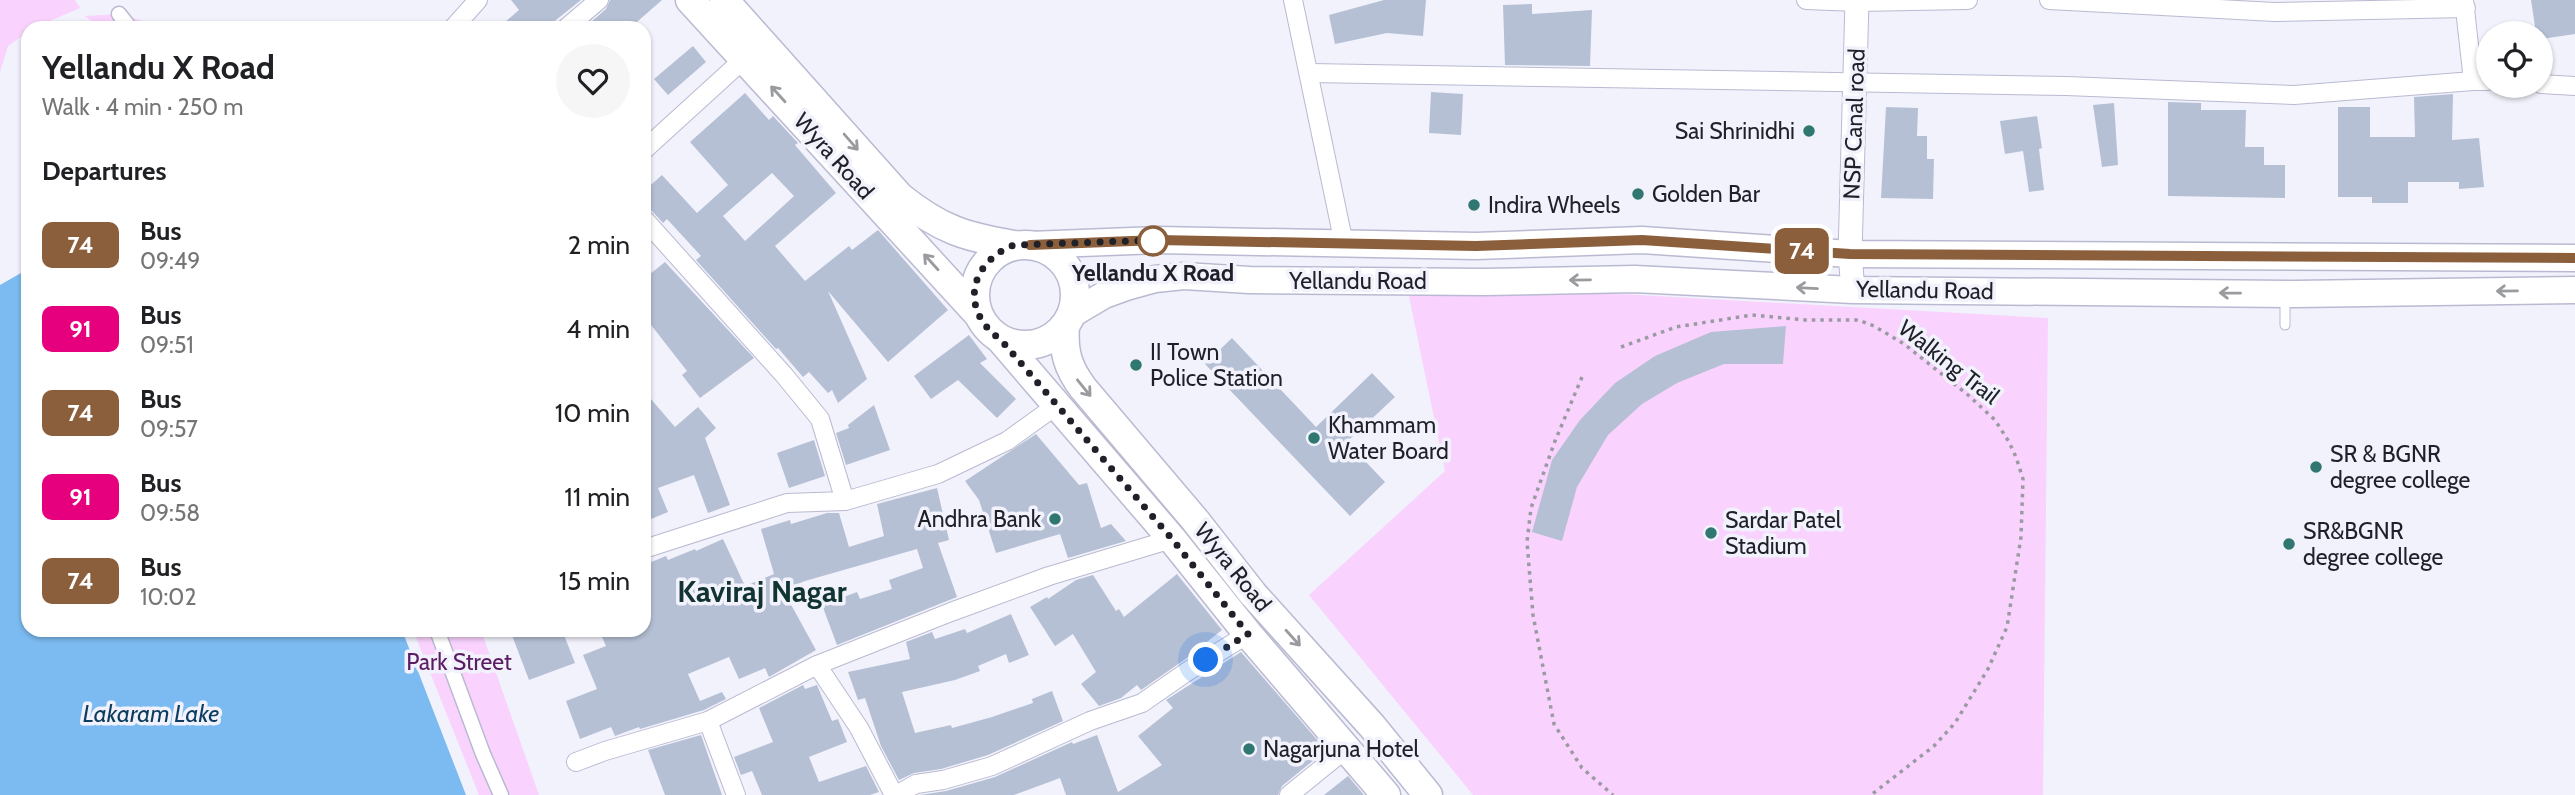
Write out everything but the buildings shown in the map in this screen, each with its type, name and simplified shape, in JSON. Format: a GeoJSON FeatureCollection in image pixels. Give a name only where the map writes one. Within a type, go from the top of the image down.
{"type":"FeatureCollection","features":[{"type":"Feature","properties":{"kind":"main road","name":"Wyra Road"},"geometry":{"type":"LineString","coordinates":[[690,0],[977,313],[983,324],[1001,340],[1386,795]]}},
{"type":"Feature","properties":{"kind":"main road","name":"Wyra Road"},"geometry":{"type":"LineString","coordinates":[[724,0],[900,197],[923,216],[952,231],[1045,248],[1058,257],[1068,269],[1074,283],[1075,299],[1069,320],[1066,358],[1078,381],[1254,594],[1372,726],[1428,795]]}},
{"type":"Feature","properties":{"kind":"main road","name":"Yellandu Road"},"geometry":{"type":"LineString","coordinates":[[1022,245],[1158,240],[1476,246],[1642,240],[1850,254],[2575,258]]}},
{"type":"Feature","properties":{"kind":"main road"},"geometry":{"type":"LineString","coordinates":[[977,313],[974,296],[977,279],[985,263],[998,252],[1022,245]]}},
{"type":"Feature","properties":{"kind":"main road","name":"Yellandu Road"},"geometry":{"type":"LineString","coordinates":[[1069,320],[1104,295],[1155,279],[1184,276],[1250,280],[1470,282],[1635,279],[1853,290],[2285,294],[2575,290]]}},
{"type":"Feature","properties":{"kind":"main road"},"geometry":{"type":"LineString","coordinates":[[1001,340],[1014,345],[1043,343],[1055,336],[1069,320]]}},
{"type":"Feature","properties":{"kind":"street"},"geometry":{"type":"LineString","coordinates":[[459,21],[478,0]]}},
{"type":"Feature","properties":{"kind":"street"},"geometry":{"type":"LineString","coordinates":[[574,21],[599,0]]}},
{"type":"Feature","properties":{"kind":"street"},"geometry":{"type":"LineString","coordinates":[[1293,0],[1344,244]]}},
{"type":"Feature","properties":{"kind":"street"},"geometry":{"type":"LineString","coordinates":[[1806,0],[1968,0]]}},
{"type":"Feature","properties":{"kind":"street"},"geometry":{"type":"LineString","coordinates":[[2049,0],[2275,12],[2465,4],[2476,57]]}},
{"type":"Feature","properties":{"kind":"street","name":"NSP Canal road"},"geometry":{"type":"LineString","coordinates":[[1853,290],[1850,254],[1857,1]]}},
{"type":"Feature","properties":{"kind":"street"},"geometry":{"type":"LineString","coordinates":[[119,13],[125,21]]}},
{"type":"Feature","properties":{"kind":"street"},"geometry":{"type":"LineString","coordinates":[[651,144],[745,58]]}},
{"type":"Feature","properties":{"kind":"street"},"geometry":{"type":"LineString","coordinates":[[1310,73],[1856,81],[2294,95],[2476,81]]}},
{"type":"Feature","properties":{"kind":"street"},"geometry":{"type":"LineString","coordinates":[[2553,85],[2575,86]]}},
{"type":"Feature","properties":{"kind":"street"},"geometry":{"type":"LineString","coordinates":[[651,227],[820,419],[845,501]]}},
{"type":"Feature","properties":{"kind":"street"},"geometry":{"type":"LineString","coordinates":[[651,547],[787,503],[845,501],[938,474],[1007,441],[1057,405]]}},
{"type":"Feature","properties":{"kind":"street"},"geometry":{"type":"LineString","coordinates":[[576,762],[708,721],[817,665],[1049,576],[1172,539]]}},
{"type":"Feature","properties":{"kind":"street"},"geometry":{"type":"LineString","coordinates":[[817,665],[859,728],[895,795],[916,784],[943,780],[992,766],[1090,721],[1142,703],[1248,634]]}},
{"type":"Feature","properties":{"kind":"street"},"geometry":{"type":"LineString","coordinates":[[440,637],[501,795]]}},
{"type":"Feature","properties":{"kind":"street"},"geometry":{"type":"LineString","coordinates":[[708,721],[736,795]]}},
{"type":"Feature","properties":{"kind":"street"},"geometry":{"type":"LineString","coordinates":[[1289,795],[1347,748]]}},
{"type":"Feature","properties":{"kind":"lane"},"geometry":{"type":"LineString","coordinates":[[2285,294],[2285,325]]}},
{"type":"Feature","properties":{"kind":"path","name":"Walking Trail"},"geometry":{"type":"LineString","coordinates":[[1621,347],[1676,327],[1752,316],[1858,320],[1904,344],[1968,395],[1995,420],[2009,442],[2023,479],[2021,537],[2007,627],[1988,669],[1955,723],[1934,746],[1871,795]]}},
{"type":"Feature","properties":{"kind":"path"},"geometry":{"type":"LineString","coordinates":[[1582,377],[1531,508],[1527,542],[1533,615],[1554,724],[1582,768],[1613,795]]}},
{"type":"Feature","properties":{"kind":"green space"},"geometry":{"type":"Polygon","coordinates":[[[0,0],[75,0],[80,8],[50,21],[21,21],[21,37],[8,46],[0,72],[0,0]]]}},
{"type":"Feature","properties":{"kind":"green space"},"geometry":{"type":"Polygon","coordinates":[[[119,14],[142,21],[91,21],[85,16],[119,14]]]}},
{"type":"Feature","properties":{"kind":"green space","name":"Sardar Patel Stadium"},"geometry":{"type":"Polygon","coordinates":[[[1406,282],[2048,318],[2043,795],[1473,795],[1309,595],[1445,471],[1406,282]]]}},
{"type":"Feature","properties":{"kind":"green space","name":"Park Street"},"geometry":{"type":"Polygon","coordinates":[[[416,637],[483,637],[539,795],[479,795],[416,637]]]}},
{"type":"Feature","properties":{"kind":"water","name":"Lakaram Lake"},"geometry":{"type":"Polygon","coordinates":[[[21,273],[21,637],[405,637],[466,795],[0,795],[0,285],[21,273]]]}},
{"type":"Feature","properties":{"kind":"bus line","name":"74"},"geometry":{"type":"LineString","coordinates":[[1030,245],[1158,240],[1476,246],[1642,240],[1850,254],[2575,258]]}},
{"type":"Feature","properties":{"kind":"place","name":"Sai Shrinidhi"},"geometry":{"type":"Point","coordinates":[1809,131]}},
{"type":"Feature","properties":{"kind":"place","name":"Golden Bar"},"geometry":{"type":"Point","coordinates":[1638,194]}},
{"type":"Feature","properties":{"kind":"place","name":"Indira Wheels"},"geometry":{"type":"Point","coordinates":[1474,205]}},
{"type":"Feature","properties":{"kind":"place","name":"Yellandu X Road"},"geometry":{"type":"Point","coordinates":[1153,241]}},
{"type":"Feature","properties":{"kind":"place","name":"II Town Police Station"},"geometry":{"type":"Point","coordinates":[1136,365]}},
{"type":"Feature","properties":{"kind":"place","name":"Khammam Water Board"},"geometry":{"type":"Point","coordinates":[1314,438]}},
{"type":"Feature","properties":{"kind":"place","name":"SR & BGNR degree college"},"geometry":{"type":"Point","coordinates":[2316,467]}},
{"type":"Feature","properties":{"kind":"place","name":"Andhra Bank"},"geometry":{"type":"Point","coordinates":[1055,519]}},
{"type":"Feature","properties":{"kind":"place","name":"Sardar Patel Stadium"},"geometry":{"type":"Point","coordinates":[1711,533]}},
{"type":"Feature","properties":{"kind":"place","name":"SR&BGNR degree college"},"geometry":{"type":"Point","coordinates":[2289,544]}},
{"type":"Feature","properties":{"kind":"place","name":"Nagarjuna Hotel"},"geometry":{"type":"Point","coordinates":[1249,749]}},
{"type":"Feature","properties":{"kind":"district","name":"Kaviraj Nagar"},"geometry":{"type":"Point","coordinates":[762,591]}},
{"type":"Feature","properties":{"kind":"route"},"geometry":{"type":"LineString","coordinates":[[1153,241],[1158,240],[1014,245],[998,252],[985,263],[977,279],[974,296],[977,313],[983,324],[1001,340],[1172,539],[1248,634],[1206,660]]}}]}
